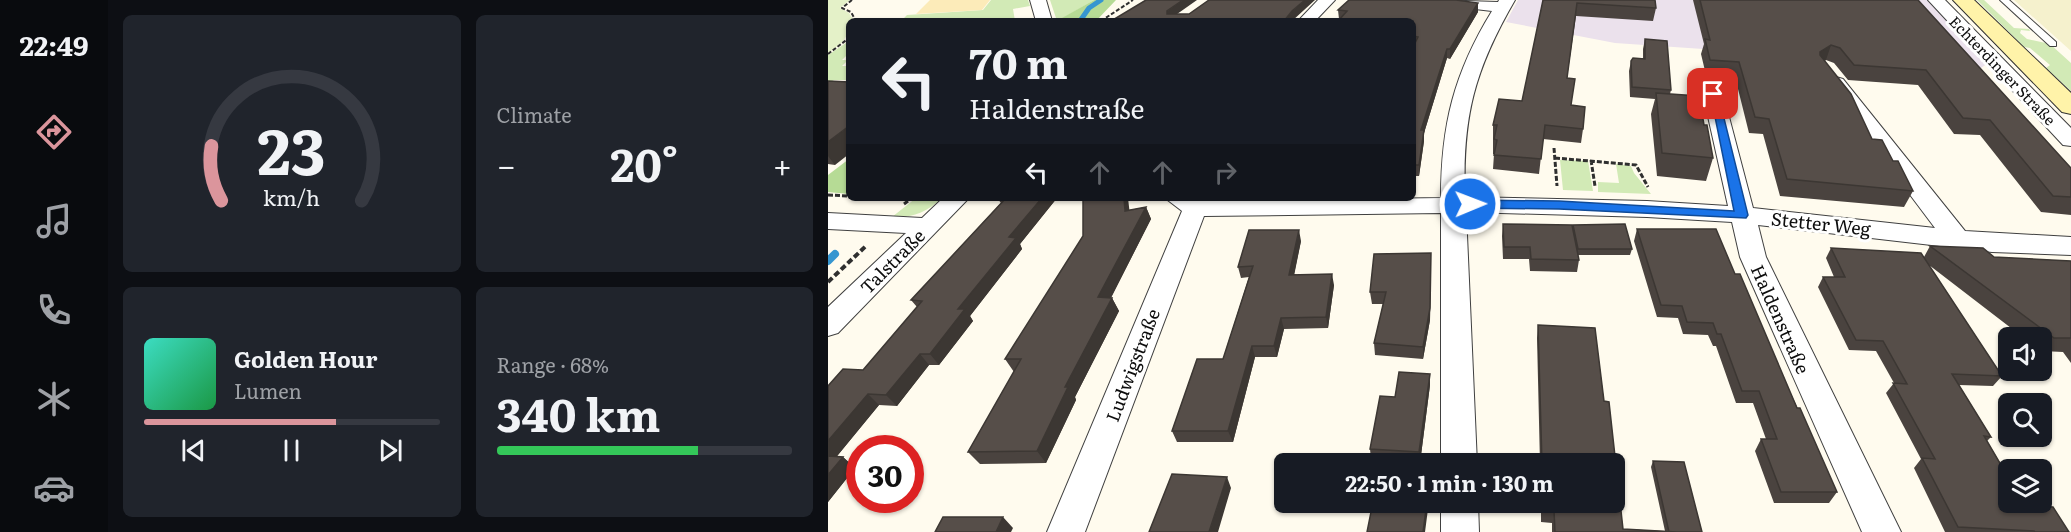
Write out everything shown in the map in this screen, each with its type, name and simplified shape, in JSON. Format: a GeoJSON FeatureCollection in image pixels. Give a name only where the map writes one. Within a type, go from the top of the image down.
{"type":"FeatureCollection","features":[{"type":"Feature","properties":{"kind":"main road","name":"Echterdinger Straße"},"geometry":{"type":"LineString","coordinates":[[1964,0],[2071,107]]}},
{"type":"Feature","properties":{"kind":"street"},"geometry":{"type":"LineString","coordinates":[[1038,0],[1043,18]]}},
{"type":"Feature","properties":{"kind":"street"},"geometry":{"type":"LineString","coordinates":[[1309,18],[1328,0]]}},
{"type":"Feature","properties":{"kind":"street"},"geometry":{"type":"LineString","coordinates":[[1440,0],[1505,4],[1483,40],[1461,96],[1453,167],[1459,453]]}},
{"type":"Feature","properties":{"kind":"street","name":"Echterdinger Straße"},"geometry":{"type":"LineString","coordinates":[[1936,0],[2071,140]]}},
{"type":"Feature","properties":{"kind":"street"},"geometry":{"type":"LineString","coordinates":[[1825,68],[1957,239]]}},
{"type":"Feature","properties":{"kind":"street","name":"Haldenstraße"},"geometry":{"type":"LineString","coordinates":[[1713,94],[1753,257],[1765,288],[1882,532]]}},
{"type":"Feature","properties":{"kind":"street","name":"Talstraße"},"geometry":{"type":"LineString","coordinates":[[828,325],[954,201]]}},
{"type":"Feature","properties":{"kind":"street","name":"Stetter Weg"},"geometry":{"type":"LineString","coordinates":[[1190,201],[1326,209],[1453,204],[1559,205],[1742,215],[2031,246],[2071,246]]}},
{"type":"Feature","properties":{"kind":"street","name":"Ludwigstraße"},"geometry":{"type":"LineString","coordinates":[[1066,532],[1190,201]]}},
{"type":"Feature","properties":{"kind":"street"},"geometry":{"type":"LineString","coordinates":[[828,221],[928,226]]}},
{"type":"Feature","properties":{"kind":"street"},"geometry":{"type":"LineString","coordinates":[[1459,513],[1460,532]]}},
{"type":"Feature","properties":{"kind":"lane"},"geometry":{"type":"LineString","coordinates":[[2004,0],[2054,44]]}},
{"type":"Feature","properties":{"kind":"path"},"geometry":{"type":"LineString","coordinates":[[852,0],[842,8],[850,12],[854,18]]}},
{"type":"Feature","properties":{"kind":"path"},"geometry":{"type":"LineString","coordinates":[[1106,18],[1133,0]]}},
{"type":"Feature","properties":{"kind":"path"},"geometry":{"type":"LineString","coordinates":[[828,54],[846,40]]}},
{"type":"Feature","properties":{"kind":"path"},"geometry":{"type":"LineString","coordinates":[[1554,148],[1559,205]]}},
{"type":"Feature","properties":{"kind":"path"},"geometry":{"type":"LineString","coordinates":[[1555,158],[1636,165],[1638,173],[1653,193]]}},
{"type":"Feature","properties":{"kind":"path"},"geometry":{"type":"LineString","coordinates":[[1591,160],[1597,194]]}},
{"type":"Feature","properties":{"kind":"path"},"geometry":{"type":"LineString","coordinates":[[828,195],[846,196]]}},
{"type":"Feature","properties":{"kind":"shaded area"},"geometry":{"type":"Polygon","coordinates":[[[1518,0],[1929,0],[1988,63],[1981,68],[1615,43],[1506,22],[1518,0]]]}},
{"type":"Feature","properties":{"kind":"shaded area"},"geometry":{"type":"Polygon","coordinates":[[[2014,0],[2071,0],[2071,51],[2014,0]]]}},
{"type":"Feature","properties":{"kind":"green space"},"geometry":{"type":"Polygon","coordinates":[[[828,0],[850,0],[840,8],[849,13],[852,18],[846,18],[846,36],[828,53],[828,0]]]}},
{"type":"Feature","properties":{"kind":"green space"},"geometry":{"type":"Polygon","coordinates":[[[991,0],[1028,0],[1030,6],[1013,9],[1014,18],[904,18],[907,15],[983,10],[991,0]]]}},
{"type":"Feature","properties":{"kind":"green space"},"geometry":{"type":"Polygon","coordinates":[[[1050,0],[1094,0],[1063,18],[1056,18],[1050,0]]]}},
{"type":"Feature","properties":{"kind":"green space"},"geometry":{"type":"Polygon","coordinates":[[[1094,0],[1116,0],[1099,18],[1062,18],[1094,0]]]}},
{"type":"Feature","properties":{"kind":"green space"},"geometry":{"type":"Polygon","coordinates":[[[1977,0],[1984,0],[2014,28],[2029,29],[2030,31],[2021,30],[2020,33],[2027,39],[2050,44],[2071,63],[2071,91],[2046,68],[2050,65],[2030,48],[2024,47],[1977,0]]]}},
{"type":"Feature","properties":{"kind":"green space"},"geometry":{"type":"Polygon","coordinates":[[[846,43],[846,56],[842,60],[846,62],[842,66],[846,66],[846,80],[834,80],[828,84],[828,55],[846,43]]]}},
{"type":"Feature","properties":{"kind":"green space"},"geometry":{"type":"Polygon","coordinates":[[[1560,160],[1588,161],[1593,191],[1563,190],[1560,160]]]}},
{"type":"Feature","properties":{"kind":"green space"},"geometry":{"type":"Polygon","coordinates":[[[846,161],[846,194],[828,192],[828,175],[846,161]]]}},
{"type":"Feature","properties":{"kind":"green space"},"geometry":{"type":"Polygon","coordinates":[[[1616,164],[1631,166],[1651,194],[1598,192],[1598,182],[1619,183],[1616,164]]]}},
{"type":"Feature","properties":{"kind":"green space"},"geometry":{"type":"Polygon","coordinates":[[[912,201],[938,201],[919,213],[892,217],[912,201]]]}},
{"type":"Feature","properties":{"kind":"sand"},"geometry":{"type":"Polygon","coordinates":[[[930,0],[990,0],[982,10],[916,14],[930,0]]]}},
{"type":"Feature","properties":{"kind":"building"},"geometry":{"type":"Polygon","coordinates":[[[1146,0],[1183,0],[1167,11],[1167,14],[1189,14],[1209,0],[1305,0],[1286,18],[1116,18],[1146,0]]]}},
{"type":"Feature","properties":{"kind":"building"},"geometry":{"type":"Polygon","coordinates":[[[1349,0],[1456,0],[1478,3],[1450,49],[1447,49],[1421,130],[1424,130],[1419,165],[1416,165],[1416,41],[1418,37],[1416,37],[1416,18],[1341,18],[1347,11],[1338,10],[1349,0]]]}},
{"type":"Feature","properties":{"kind":"building"},"geometry":{"type":"Polygon","coordinates":[[[1543,0],[1655,0],[1656,8],[1577,3],[1567,78],[1575,79],[1571,105],[1585,107],[1583,129],[1545,125],[1541,159],[1494,155],[1497,125],[1493,125],[1499,99],[1522,101],[1543,0]]]}},
{"type":"Feature","properties":{"kind":"building"},"geometry":{"type":"Polygon","coordinates":[[[1700,0],[1918,0],[2071,168],[2071,197],[2053,196],[1990,120],[1963,118],[1926,70],[1854,65],[1840,48],[1831,45],[1820,52],[1820,55],[1851,94],[1872,139],[1882,140],[1893,161],[1898,161],[1913,191],[1787,179],[1769,119],[1755,117],[1739,62],[1710,60],[1705,39],[1710,40],[1700,0]]]}},
{"type":"Feature","properties":{"kind":"building"},"geometry":{"type":"Polygon","coordinates":[[[1645,39],[1667,41],[1671,90],[1632,87],[1631,61],[1633,58],[1645,59],[1645,39]]]}},
{"type":"Feature","properties":{"kind":"building"},"geometry":{"type":"Polygon","coordinates":[[[828,81],[846,82],[846,128],[828,142],[828,81]]]}},
{"type":"Feature","properties":{"kind":"building"},"geometry":{"type":"Polygon","coordinates":[[[1656,93],[1699,96],[1713,158],[1662,153],[1656,93]]]}},
{"type":"Feature","properties":{"kind":"building"},"geometry":{"type":"Polygon","coordinates":[[[1003,201],[1039,201],[1009,237],[1016,238],[958,309],[965,309],[930,354],[920,354],[886,395],[868,394],[828,441],[828,386],[843,369],[863,370],[922,301],[911,300],[1003,201]]]}},
{"type":"Feature","properties":{"kind":"building"},"geometry":{"type":"Polygon","coordinates":[[[1083,201],[1124,201],[1125,211],[1146,207],[1098,297],[1112,298],[1065,387],[1068,387],[1037,451],[968,452],[1021,359],[1005,359],[1083,236],[1083,201]]]}},
{"type":"Feature","properties":{"kind":"building"},"geometry":{"type":"Polygon","coordinates":[[[1503,224],[1572,225],[1579,260],[1531,259],[1530,247],[1504,247],[1503,224]]]}},
{"type":"Feature","properties":{"kind":"building"},"geometry":{"type":"Polygon","coordinates":[[[1625,224],[1632,249],[1578,249],[1573,225],[1625,224]]]}},
{"type":"Feature","properties":{"kind":"building"},"geometry":{"type":"Polygon","coordinates":[[[1637,229],[1716,229],[1735,274],[1740,274],[1797,408],[1800,408],[1837,492],[1781,492],[1761,439],[1777,439],[1759,391],[1742,391],[1721,334],[1717,334],[1713,323],[1687,322],[1682,306],[1661,305],[1637,229]]]}},
{"type":"Feature","properties":{"kind":"building"},"geometry":{"type":"Polygon","coordinates":[[[1249,230],[1299,230],[1289,275],[1332,274],[1326,317],[1281,318],[1274,346],[1252,346],[1228,431],[1172,431],[1197,359],[1223,359],[1253,266],[1238,267],[1249,230]]]}},
{"type":"Feature","properties":{"kind":"building"},"geometry":{"type":"Polygon","coordinates":[[[1930,246],[1983,248],[1994,257],[2071,261],[2071,338],[2054,338],[2052,327],[2039,327],[1930,246]]]}},
{"type":"Feature","properties":{"kind":"building"},"geometry":{"type":"Polygon","coordinates":[[[1831,248],[1921,253],[1998,370],[1998,376],[1952,374],[1991,437],[1984,436],[1998,460],[1998,513],[2052,513],[2053,507],[2069,532],[1958,527],[1922,458],[1935,459],[1893,383],[1907,384],[1883,341],[1856,340],[1823,277],[1845,277],[1831,248]]]}},
{"type":"Feature","properties":{"kind":"building"},"geometry":{"type":"Polygon","coordinates":[[[1431,253],[1430,308],[1423,347],[1374,343],[1386,292],[1370,292],[1374,254],[1431,253]]]}},
{"type":"Feature","properties":{"kind":"building"},"geometry":{"type":"Polygon","coordinates":[[[1538,325],[1595,328],[1604,401],[1609,402],[1615,453],[1542,453],[1538,325]]]}},
{"type":"Feature","properties":{"kind":"building"},"geometry":{"type":"Polygon","coordinates":[[[1399,372],[1430,374],[1419,452],[1370,449],[1380,396],[1395,397],[1399,372]]]}},
{"type":"Feature","properties":{"kind":"building"},"geometry":{"type":"Polygon","coordinates":[[[828,456],[843,457],[828,475],[828,456]]]}},
{"type":"Feature","properties":{"kind":"building"},"geometry":{"type":"Polygon","coordinates":[[[1653,461],[1684,462],[1702,532],[1669,532],[1653,461]]]}},
{"type":"Feature","properties":{"kind":"building"},"geometry":{"type":"Polygon","coordinates":[[[1172,474],[1227,477],[1209,532],[1149,532],[1172,474]]]}},
{"type":"Feature","properties":{"kind":"building"},"geometry":{"type":"Polygon","coordinates":[[[1371,513],[1426,513],[1423,532],[1367,532],[1371,513]]]}},
{"type":"Feature","properties":{"kind":"building"},"geometry":{"type":"Polygon","coordinates":[[[1554,513],[1621,513],[1623,529],[1677,532],[1555,532],[1554,513]]]}},
{"type":"Feature","properties":{"kind":"building"},"geometry":{"type":"Polygon","coordinates":[[[943,517],[1003,517],[996,532],[935,532],[943,517]]]}},
{"type":"Feature","properties":{"kind":"waterway"},"geometry":{"type":"LineString","coordinates":[[1082,18],[1089,8],[1101,0]]}},
{"type":"Feature","properties":{"kind":"waterway"},"geometry":{"type":"LineString","coordinates":[[828,261],[835,254]]}},
{"type":"Feature","properties":{"kind":"route"},"geometry":{"type":"LineString","coordinates":[[1470,204],[1559,205],[1742,215],[1713,94]]}}]}
